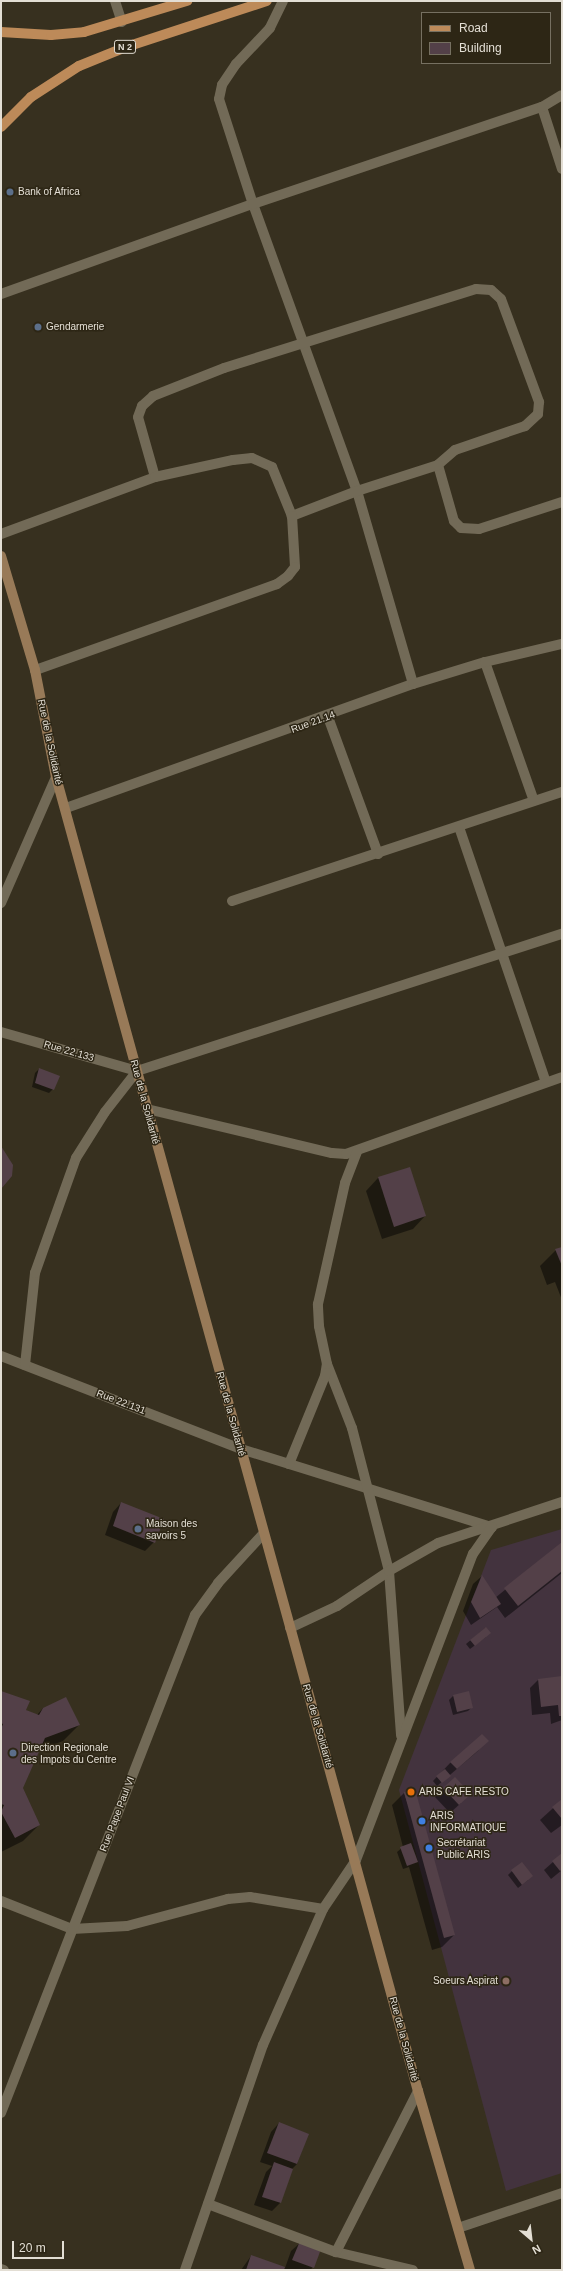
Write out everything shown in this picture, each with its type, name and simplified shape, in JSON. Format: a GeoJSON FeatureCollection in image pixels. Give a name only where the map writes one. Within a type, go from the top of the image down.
{"type":"FeatureCollection","features":[{"type":"Feature","properties":{"kind":"main road","name":"N 2"},"geometry":{"type":"LineString","coordinates":[[1,32],[51,35],[84,32],[122,22],[187,1]]}},
{"type":"Feature","properties":{"kind":"main road","name":"N 2"},"geometry":{"type":"LineString","coordinates":[[1,127],[31,97],[79,66],[126,47],[267,1]]}},
{"type":"Feature","properties":{"kind":"street"},"geometry":{"type":"LineString","coordinates":[[115,1],[122,22]]}},
{"type":"Feature","properties":{"kind":"street"},"geometry":{"type":"LineString","coordinates":[[283,1],[270,28],[236,64],[222,85],[219,99],[253,204],[357,491],[414,684]]}},
{"type":"Feature","properties":{"kind":"street"},"geometry":{"type":"LineString","coordinates":[[1,294],[253,204],[542,107],[562,95]]}},
{"type":"Feature","properties":{"kind":"street"},"geometry":{"type":"LineString","coordinates":[[542,107],[562,169]]}},
{"type":"Feature","properties":{"kind":"street"},"geometry":{"type":"LineString","coordinates":[[155,478],[138,417],[142,406],[153,396],[224,368],[305,345],[476,289],[491,290],[501,299],[540,402],[538,414],[525,426],[455,450],[438,465],[357,491],[292,516]]}},
{"type":"Feature","properties":{"kind":"street"},"geometry":{"type":"LineString","coordinates":[[1,534],[155,478],[252,458],[272,467],[292,516],[294,566],[288,576],[277,584],[35,670]]}},
{"type":"Feature","properties":{"kind":"street"},"geometry":{"type":"LineString","coordinates":[[438,465],[454,521],[461,528],[478,529],[562,502]]}},
{"type":"Feature","properties":{"kind":"street","name":"Rue de la Solidarité"},"geometry":{"type":"LineString","coordinates":[[1,556],[35,670],[56,777],[66,808],[263,1534],[356,1860],[418,2091],[470,2270]]}},
{"type":"Feature","properties":{"kind":"street","name":"Rue 21.14"},"geometry":{"type":"LineString","coordinates":[[66,808],[328,717],[414,684],[484,662],[562,644]]}},
{"type":"Feature","properties":{"kind":"street"},"geometry":{"type":"LineString","coordinates":[[484,662],[534,801]]}},
{"type":"Feature","properties":{"kind":"street"},"geometry":{"type":"LineString","coordinates":[[328,717],[378,854]]}},
{"type":"Feature","properties":{"kind":"street"},"geometry":{"type":"LineString","coordinates":[[1,903],[56,777]]}},
{"type":"Feature","properties":{"kind":"street"},"geometry":{"type":"LineString","coordinates":[[232,901],[562,792]]}},
{"type":"Feature","properties":{"kind":"street"},"geometry":{"type":"LineString","coordinates":[[459,827],[546,1082]]}},
{"type":"Feature","properties":{"kind":"street"},"geometry":{"type":"LineString","coordinates":[[25,1365],[35,1273],[76,1158],[105,1112],[137,1071],[562,934]]}},
{"type":"Feature","properties":{"kind":"street","name":"Rue 22.133"},"geometry":{"type":"LineString","coordinates":[[1,1032],[137,1071]]}},
{"type":"Feature","properties":{"kind":"street"},"geometry":{"type":"LineString","coordinates":[[147,1109],[332,1154],[357,1152],[562,1077]]}},
{"type":"Feature","properties":{"kind":"street"},"geometry":{"type":"LineString","coordinates":[[357,1152],[345,1183],[318,1304],[319,1326],[327,1364],[352,1428],[388,1571],[402,1740]]}},
{"type":"Feature","properties":{"kind":"street","name":"Rue 22.131"},"geometry":{"type":"LineString","coordinates":[[1,1356],[241,1449],[492,1527]]}},
{"type":"Feature","properties":{"kind":"street"},"geometry":{"type":"LineString","coordinates":[[289,1464],[316,1402],[327,1364]]}},
{"type":"Feature","properties":{"kind":"street"},"geometry":{"type":"LineString","coordinates":[[290,1628],[337,1606],[388,1571],[438,1543],[492,1527],[562,1502]]}},
{"type":"Feature","properties":{"kind":"street"},"geometry":{"type":"LineString","coordinates":[[185,2270],[262,2045],[323,1909],[356,1860],[473,1554],[492,1527]]}},
{"type":"Feature","properties":{"kind":"street","name":"Rue Pape Paul VI"},"geometry":{"type":"LineString","coordinates":[[1,2113],[195,1615],[218,1583],[263,1534]]}},
{"type":"Feature","properties":{"kind":"street"},"geometry":{"type":"LineString","coordinates":[[1,1901],[72,1929],[127,1926],[228,1899],[250,1897],[323,1909]]}},
{"type":"Feature","properties":{"kind":"street"},"geometry":{"type":"LineString","coordinates":[[336,2252],[418,2091]]}},
{"type":"Feature","properties":{"kind":"street"},"geometry":{"type":"LineString","coordinates":[[458,2228],[562,2193]]}},
{"type":"Feature","properties":{"kind":"street"},"geometry":{"type":"LineString","coordinates":[[208,2204],[336,2252],[413,2270]]}},
{"type":"Feature","properties":{"kind":"shaded area","name":"Soeurs Aspirat"},"geometry":{"type":"Polygon","coordinates":[[[562,1529],[562,2173],[506,2191],[399,1790],[491,1550],[562,1529]]]}},
{"type":"Feature","properties":{"kind":"building"},"geometry":{"type":"Polygon","coordinates":[[[39,1068],[60,1076],[54,1090],[35,1083],[39,1068]]]}},
{"type":"Feature","properties":{"kind":"building"},"geometry":{"type":"Polygon","coordinates":[[[1,1146],[13,1165],[12,1176],[1,1189],[1,1146]]]}},
{"type":"Feature","properties":{"kind":"building"},"geometry":{"type":"Polygon","coordinates":[[[410,1167],[426,1216],[394,1227],[378,1177],[410,1167]]]}},
{"type":"Feature","properties":{"kind":"building"},"geometry":{"type":"Polygon","coordinates":[[[562,1247],[562,1266],[555,1249],[562,1247]]]}},
{"type":"Feature","properties":{"kind":"building"},"geometry":{"type":"Polygon","coordinates":[[[121,1502],[164,1519],[155,1543],[113,1526],[121,1502]]]}},
{"type":"Feature","properties":{"kind":"building"},"geometry":{"type":"Polygon","coordinates":[[[562,1542],[562,1571],[518,1606],[504,1588],[562,1542]]]}},
{"type":"Feature","properties":{"kind":"building"},"geometry":{"type":"Polygon","coordinates":[[[482,1575],[501,1604],[480,1618],[471,1602],[482,1575]]]}},
{"type":"Feature","properties":{"kind":"building"},"geometry":{"type":"Polygon","coordinates":[[[486,1627],[491,1633],[475,1646],[470,1640],[486,1627]]]}},
{"type":"Feature","properties":{"kind":"building"},"geometry":{"type":"Polygon","coordinates":[[[562,1676],[562,1716],[559,1716],[558,1705],[541,1707],[538,1679],[562,1676]]]}},
{"type":"Feature","properties":{"kind":"building"},"geometry":{"type":"Polygon","coordinates":[[[1,1691],[30,1701],[26,1710],[39,1715],[43,1708],[66,1697],[80,1725],[45,1738],[23,1788],[40,1825],[15,1838],[1,1812],[4,1805],[1,1804],[1,1729],[3,1724],[1,1723],[1,1691]]]}},
{"type":"Feature","properties":{"kind":"building"},"geometry":{"type":"Polygon","coordinates":[[[469,1691],[473,1708],[457,1712],[453,1695],[469,1691]]]}},
{"type":"Feature","properties":{"kind":"building"},"geometry":{"type":"Polygon","coordinates":[[[482,1734],[489,1741],[457,1769],[450,1762],[482,1734]]]}},
{"type":"Feature","properties":{"kind":"building"},"geometry":{"type":"Polygon","coordinates":[[[445,1769],[451,1776],[442,1783],[436,1776],[445,1769]]]}},
{"type":"Feature","properties":{"kind":"building"},"geometry":{"type":"Polygon","coordinates":[[[455,1777],[471,1794],[459,1805],[443,1788],[455,1777]]]}},
{"type":"Feature","properties":{"kind":"building"},"geometry":{"type":"Polygon","coordinates":[[[415,1789],[455,1935],[444,1938],[404,1792],[415,1789]]]}},
{"type":"Feature","properties":{"kind":"building"},"geometry":{"type":"Polygon","coordinates":[[[562,1799],[562,1819],[552,1807],[562,1799]]]}},
{"type":"Feature","properties":{"kind":"building"},"geometry":{"type":"Polygon","coordinates":[[[411,1843],[418,1862],[407,1866],[400,1847],[411,1843]]]}},
{"type":"Feature","properties":{"kind":"building"},"geometry":{"type":"Polygon","coordinates":[[[562,1853],[562,1870],[560,1871],[552,1861],[562,1853]]]}},
{"type":"Feature","properties":{"kind":"building"},"geometry":{"type":"Polygon","coordinates":[[[522,1862],[533,1876],[522,1885],[511,1870],[522,1862]]]}},
{"type":"Feature","properties":{"kind":"building"},"geometry":{"type":"Polygon","coordinates":[[[279,2122],[309,2134],[297,2164],[267,2153],[279,2122]]]}},
{"type":"Feature","properties":{"kind":"building"},"geometry":{"type":"Polygon","coordinates":[[[274,2162],[293,2169],[281,2203],[262,2197],[274,2162]]]}},
{"type":"Feature","properties":{"kind":"building"},"geometry":{"type":"Polygon","coordinates":[[[300,2241],[321,2249],[314,2268],[292,2260],[300,2241]]]}},
{"type":"Feature","properties":{"kind":"building"},"geometry":{"type":"Polygon","coordinates":[[[251,2255],[285,2267],[284,2270],[246,2270],[251,2255]]]}},
{"type":"Feature","properties":{"kind":"place","name":"Bank of Africa"},"geometry":{"type":"Point","coordinates":[10,192]}},
{"type":"Feature","properties":{"kind":"place","name":"Gendarmerie"},"geometry":{"type":"Point","coordinates":[38,327]}},
{"type":"Feature","properties":{"kind":"place","name":"Maison des savoirs 5"},"geometry":{"type":"Point","coordinates":[138,1529]}},
{"type":"Feature","properties":{"kind":"place","name":"Direction Regionale des Impots du Centre"},"geometry":{"type":"Point","coordinates":[13,1753]}},
{"type":"Feature","properties":{"kind":"place","name":"ARIS CAFE RESTO"},"geometry":{"type":"Point","coordinates":[411,1792]}},
{"type":"Feature","properties":{"kind":"place","name":"ARIS INFORMATIQUE"},"geometry":{"type":"Point","coordinates":[422,1821]}},
{"type":"Feature","properties":{"kind":"place","name":"Secrétariat Public ARIS"},"geometry":{"type":"Point","coordinates":[429,1848]}},
{"type":"Feature","properties":{"kind":"place","name":"Soeurs Aspirat"},"geometry":{"type":"Point","coordinates":[506,1981]}}]}
